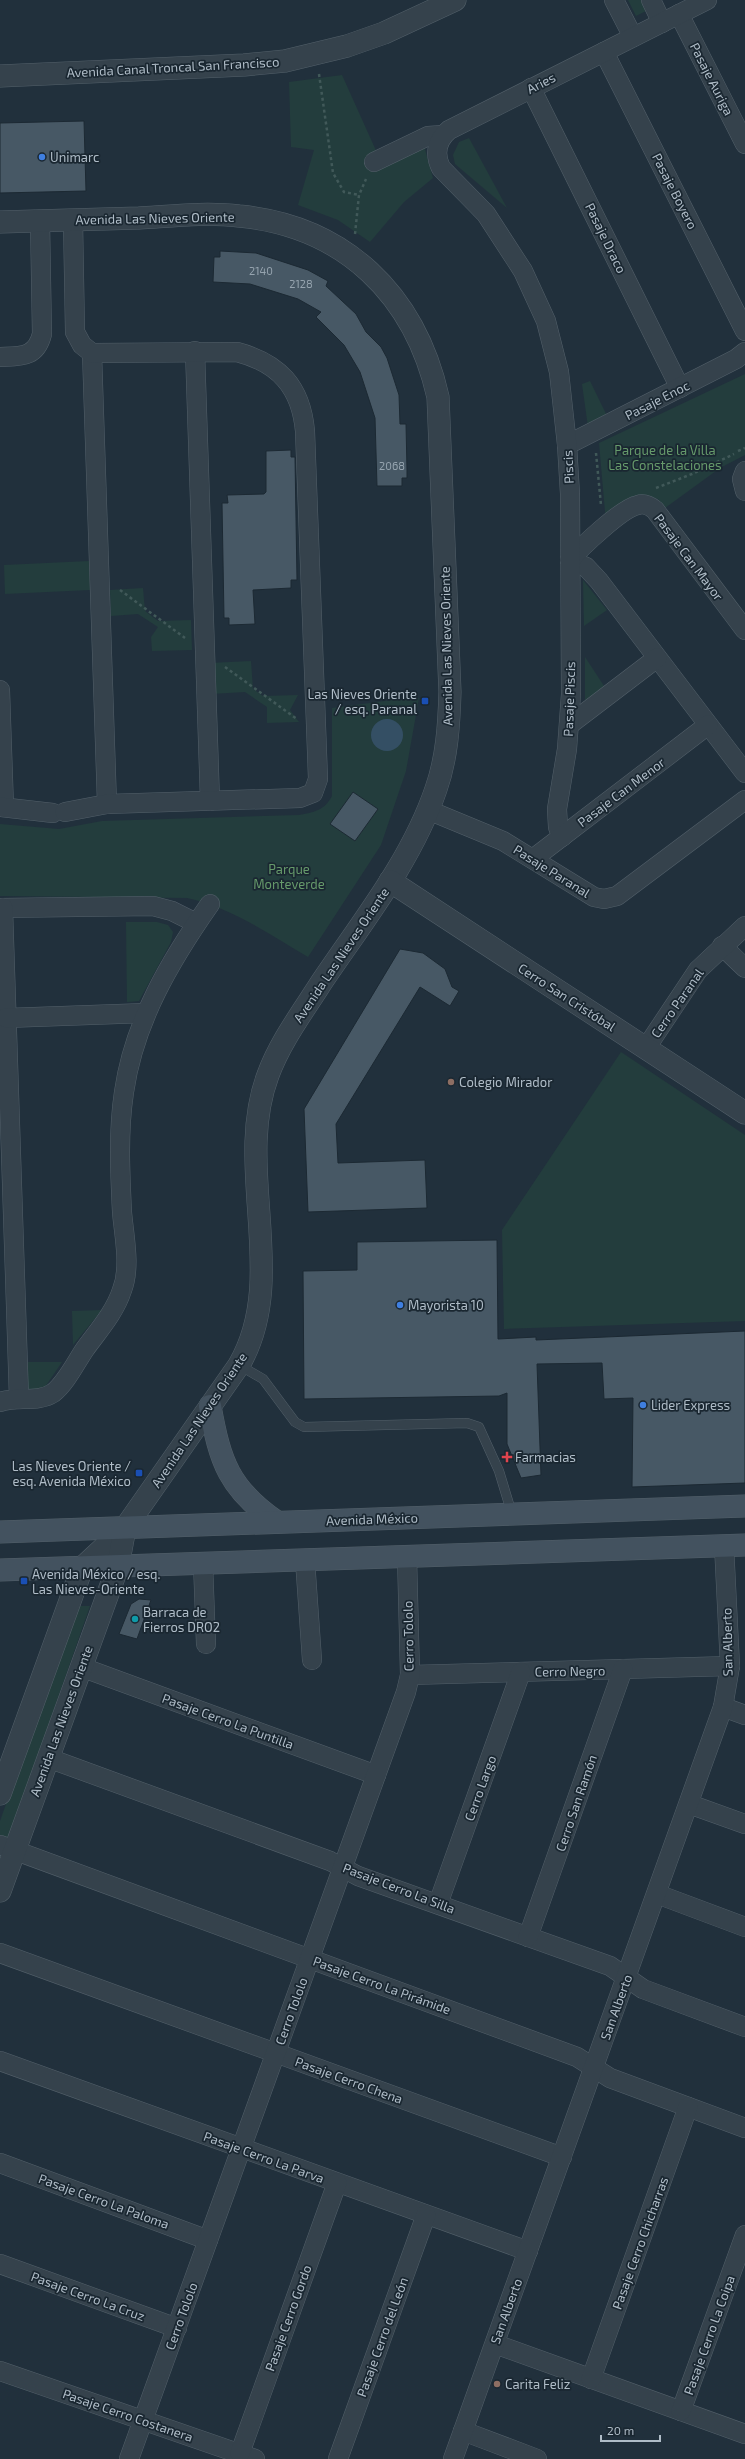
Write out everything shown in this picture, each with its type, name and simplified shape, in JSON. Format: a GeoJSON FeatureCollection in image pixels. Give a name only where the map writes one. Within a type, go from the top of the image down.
{"type":"FeatureCollection","features":[{"type":"Feature","properties":{"kind":"main road"},"geometry":{"type":"LineString","coordinates":[[210,1406],[218,1447],[230,1475],[248,1500],[278,1522]]}},
{"type":"Feature","properties":{"kind":"main road","name":"Avenida México"},"geometry":{"type":"LineString","coordinates":[[0,1532],[745,1506]]}},
{"type":"Feature","properties":{"kind":"main road"},"geometry":{"type":"LineString","coordinates":[[0,1570],[734,1545]]}},
{"type":"Feature","properties":{"kind":"street","name":"Avenida Canal Troncal San Francisco"},"geometry":{"type":"LineString","coordinates":[[0,76],[244,65],[285,61],[316,55],[384,33],[455,0]]}},
{"type":"Feature","properties":{"kind":"street"},"geometry":{"type":"LineString","coordinates":[[614,0],[633,37]]}},
{"type":"Feature","properties":{"kind":"street"},"geometry":{"type":"LineString","coordinates":[[650,0],[662,23]]}},
{"type":"Feature","properties":{"kind":"street","name":"Aries"},"geometry":{"type":"LineString","coordinates":[[374,162],[428,136],[443,135],[531,88],[707,0]]}},
{"type":"Feature","properties":{"kind":"street","name":"Pasaje Auriga"},"geometry":{"type":"LineString","coordinates":[[680,14],[745,144]]}},
{"type":"Feature","properties":{"kind":"street","name":"Pasaje Boyero"},"geometry":{"type":"LineString","coordinates":[[604,52],[745,331]]}},
{"type":"Feature","properties":{"kind":"street","name":"Pasaje Draco"},"geometry":{"type":"LineString","coordinates":[[531,88],[680,388]]}},
{"type":"Feature","properties":{"kind":"street","name":"Piscis"},"geometry":{"type":"LineString","coordinates":[[443,135],[439,140],[437,154],[442,168],[467,192],[496,227],[524,271],[546,321],[559,372],[567,445],[570,560]]}},
{"type":"Feature","properties":{"kind":"street","name":"Avenida Las Nieves Oriente"},"geometry":{"type":"LineString","coordinates":[[0,222],[238,216],[282,223],[303,230],[352,256],[379,280],[405,312],[426,353],[438,397],[449,719],[443,766],[428,810],[409,850],[284,1041],[264,1086],[255,1140],[260,1305],[252,1339],[239,1365],[125,1528],[82,1568],[0,1794]]}},
{"type":"Feature","properties":{"kind":"street"},"geometry":{"type":"LineString","coordinates":[[0,690],[2,807],[59,813],[107,804],[305,798],[316,789],[318,772],[305,431],[300,403],[284,378],[258,359],[237,352],[196,351],[92,353],[82,345],[75,332],[73,220]]}},
{"type":"Feature","properties":{"kind":"street"},"geometry":{"type":"LineString","coordinates":[[0,357],[25,355],[37,348],[40,341],[42,334],[40,221]]}},
{"type":"Feature","properties":{"kind":"street"},"geometry":{"type":"LineString","coordinates":[[196,351],[210,801]]}},
{"type":"Feature","properties":{"kind":"street","name":"Pasaje Enoc"},"geometry":{"type":"LineString","coordinates":[[567,445],[736,359],[745,352]]}},
{"type":"Feature","properties":{"kind":"street"},"geometry":{"type":"LineString","coordinates":[[92,353],[107,804]]}},
{"type":"Feature","properties":{"kind":"street","name":"Pasaje Can Mayor"},"geometry":{"type":"LineString","coordinates":[[570,560],[589,540],[604,528],[635,506],[643,504],[652,508],[745,630]]}},
{"type":"Feature","properties":{"kind":"street"},"geometry":{"type":"LineString","coordinates":[[570,560],[586,567],[595,577],[745,773]]}},
{"type":"Feature","properties":{"kind":"street","name":"Pasaje Piscis"},"geometry":{"type":"LineString","coordinates":[[562,837],[558,827],[557,809],[569,724],[570,560]]}},
{"type":"Feature","properties":{"kind":"street"},"geometry":{"type":"LineString","coordinates":[[569,724],[657,658]]}},
{"type":"Feature","properties":{"kind":"street","name":"Pasaje Can Menor"},"geometry":{"type":"LineString","coordinates":[[534,858],[708,725]]}},
{"type":"Feature","properties":{"kind":"street","name":"Pasaje Paranal"},"geometry":{"type":"LineString","coordinates":[[428,810],[496,838],[534,858],[594,897],[611,898],[745,800]]}},
{"type":"Feature","properties":{"kind":"street","name":"Cerro San Cristóbal"},"geometry":{"type":"LineString","coordinates":[[390,881],[745,1113]]}},
{"type":"Feature","properties":{"kind":"street"},"geometry":{"type":"LineString","coordinates":[[0,1402],[40,1398],[58,1388],[114,1308],[123,1290],[126,1270],[119,1159],[120,1125],[130,1064],[146,1013],[169,967],[196,923],[210,904]]}},
{"type":"Feature","properties":{"kind":"street"},"geometry":{"type":"LineString","coordinates":[[19,1399],[1,908],[153,906],[172,911],[196,923]]}},
{"type":"Feature","properties":{"kind":"street","name":"Cerro Paranal"},"geometry":{"type":"LineString","coordinates":[[646,1048],[686,986],[722,946],[745,926]]}},
{"type":"Feature","properties":{"kind":"street"},"geometry":{"type":"LineString","coordinates":[[722,946],[745,968]]}},
{"type":"Feature","properties":{"kind":"street"},"geometry":{"type":"LineString","coordinates":[[6,1018],[146,1013]]}},
{"type":"Feature","properties":{"kind":"street","name":"Avenida Las Nieves Oriente"},"geometry":{"type":"LineString","coordinates":[[0,1891],[8,1847],[48,1758],[118,1566],[125,1528]]}},
{"type":"Feature","properties":{"kind":"street","name":"San Alberto"},"geometry":{"type":"LineString","coordinates":[[453,2459],[627,1978],[723,1707],[730,1666],[734,1545]]}},
{"type":"Feature","properties":{"kind":"street","name":"Cerro Tololo"},"geometry":{"type":"LineString","coordinates":[[129,2459],[406,1692],[410,1675],[407,1556]]}},
{"type":"Feature","properties":{"kind":"street"},"geometry":{"type":"LineString","coordinates":[[304,1560],[312,1660]]}},
{"type":"Feature","properties":{"kind":"street"},"geometry":{"type":"LineString","coordinates":[[203,1563],[206,1644]]}},
{"type":"Feature","properties":{"kind":"street","name":"Cerro Negro"},"geometry":{"type":"LineString","coordinates":[[410,1675],[730,1666]]}},
{"type":"Feature","properties":{"kind":"street","name":"Pasaje Cerro La Puntilla"},"geometry":{"type":"LineString","coordinates":[[81,1667],[376,1775]]}},
{"type":"Feature","properties":{"kind":"street","name":"Cerro San Ramón"},"geometry":{"type":"LineString","coordinates":[[528,1937],[623,1669]]}},
{"type":"Feature","properties":{"kind":"street","name":"Cerro Largo"},"geometry":{"type":"LineString","coordinates":[[438,1904],[521,1672]]}},
{"type":"Feature","properties":{"kind":"street"},"geometry":{"type":"LineString","coordinates":[[723,1707],[745,1715]]}},
{"type":"Feature","properties":{"kind":"street","name":"Pasaje Cerro La Silla"},"geometry":{"type":"LineString","coordinates":[[48,1758],[342,1868],[358,1876],[610,1966],[643,1989],[745,2027]]}},
{"type":"Feature","properties":{"kind":"street"},"geometry":{"type":"LineString","coordinates":[[689,1804],[745,1824]]}},
{"type":"Feature","properties":{"kind":"street","name":"Pasaje Cerro La Pirámide"},"geometry":{"type":"LineString","coordinates":[[8,1847],[577,2056],[610,2078],[745,2128]]}},
{"type":"Feature","properties":{"kind":"street"},"geometry":{"type":"LineString","coordinates":[[657,1894],[745,1927]]}},
{"type":"Feature","properties":{"kind":"street","name":"Pasaje Cerro Chena"},"geometry":{"type":"LineString","coordinates":[[0,1953],[562,2158]]}},
{"type":"Feature","properties":{"kind":"street","name":"Pasaje Cerro La Parva"},"geometry":{"type":"LineString","coordinates":[[0,2061],[241,2149],[528,2251]]}},
{"type":"Feature","properties":{"kind":"street","name":"Pasaje Cerro Chicharras"},"geometry":{"type":"LineString","coordinates":[[591,2379],[688,2107]]}},
{"type":"Feature","properties":{"kind":"street","name":"Pasaje Cerro La Paloma"},"geometry":{"type":"LineString","coordinates":[[0,2163],[208,2240]]}},
{"type":"Feature","properties":{"kind":"street","name":"Pasaje Cerro Gordo"},"geometry":{"type":"LineString","coordinates":[[247,2456],[336,2183]]}},
{"type":"Feature","properties":{"kind":"street","name":"Pasaje Cerro del León"},"geometry":{"type":"LineString","coordinates":[[338,2459],[426,2215]]}},
{"type":"Feature","properties":{"kind":"street","name":"Pasaje Cerro La Coipa"},"geometry":{"type":"LineString","coordinates":[[681,2411],[745,2235]]}},
{"type":"Feature","properties":{"kind":"street","name":"Pasaje Cerro La Cruz"},"geometry":{"type":"LineString","coordinates":[[0,2264],[176,2328]]}},
{"type":"Feature","properties":{"kind":"street"},"geometry":{"type":"LineString","coordinates":[[494,2344],[745,2434]]}},
{"type":"Feature","properties":{"kind":"street","name":"Pasaje Cerro Costanera"},"geometry":{"type":"LineString","coordinates":[[0,2371],[247,2456]]}},
{"type":"Feature","properties":{"kind":"street"},"geometry":{"type":"LineString","coordinates":[[463,2431],[537,2459]]}},
{"type":"Feature","properties":{"kind":"lane"},"geometry":{"type":"LineString","coordinates":[[239,1365],[263,1379],[295,1422],[304,1427],[467,1423],[479,1427],[499,1472],[512,1514]]}},
{"type":"Feature","properties":{"kind":"path"},"geometry":{"type":"LineString","coordinates":[[316,55],[333,173],[344,192],[359,195]]}},
{"type":"Feature","properties":{"kind":"path"},"geometry":{"type":"LineString","coordinates":[[352,256],[359,195],[374,162]]}},
{"type":"Feature","properties":{"kind":"path"},"geometry":{"type":"LineString","coordinates":[[594,432],[604,528]]}},
{"type":"Feature","properties":{"kind":"path"},"geometry":{"type":"LineString","coordinates":[[649,490],[692,474],[745,448]]}},
{"type":"Feature","properties":{"kind":"green space"},"geometry":{"type":"Polygon","coordinates":[[[628,0],[641,0],[646,11],[636,16],[628,0]]]}},
{"type":"Feature","properties":{"kind":"green space"},"geometry":{"type":"Polygon","coordinates":[[[342,75],[378,155],[421,135],[433,178],[404,202],[370,242],[338,220],[298,205],[314,150],[291,147],[289,82],[342,75]]]}},
{"type":"Feature","properties":{"kind":"green space"},"geometry":{"type":"Polygon","coordinates":[[[469,138],[507,208],[455,164],[453,155],[459,142],[469,138]]]}},
{"type":"Feature","properties":{"kind":"green space","name":"Parque de la Villa Las Constelaciones"},"geometry":{"type":"Polygon","coordinates":[[[745,374],[745,455],[720,468],[665,508],[658,499],[650,497],[606,523],[599,443],[745,374]]]}},
{"type":"Feature","properties":{"kind":"green space"},"geometry":{"type":"Polygon","coordinates":[[[590,381],[608,418],[588,427],[582,384],[590,381]]]}},
{"type":"Feature","properties":{"kind":"green space"},"geometry":{"type":"Polygon","coordinates":[[[89,561],[90,590],[5,594],[4,565],[89,561]]]}},
{"type":"Feature","properties":{"kind":"green space"},"geometry":{"type":"Polygon","coordinates":[[[583,580],[607,610],[584,626],[583,580]]]}},
{"type":"Feature","properties":{"kind":"green space"},"geometry":{"type":"Polygon","coordinates":[[[143,588],[145,611],[158,621],[191,620],[192,650],[152,651],[151,637],[158,627],[138,614],[111,616],[110,590],[143,588]]]}},
{"type":"Feature","properties":{"kind":"green space"},"geometry":{"type":"Polygon","coordinates":[[[585,657],[608,692],[585,709],[585,657]]]}},
{"type":"Feature","properties":{"kind":"green space"},"geometry":{"type":"Polygon","coordinates":[[[251,661],[253,689],[263,696],[298,695],[290,710],[299,722],[267,723],[267,707],[245,692],[211,694],[209,663],[251,661]]]}},
{"type":"Feature","properties":{"kind":"green space","name":"Parque Monteverde"},"geometry":{"type":"Polygon","coordinates":[[[407,698],[419,698],[406,771],[381,845],[308,957],[235,915],[204,902],[187,898],[0,896],[0,824],[59,829],[102,821],[299,815],[314,812],[326,805],[332,796],[332,708],[407,698]]]}},
{"type":"Feature","properties":{"kind":"green space"},"geometry":{"type":"Polygon","coordinates":[[[126,922],[157,922],[168,925],[173,932],[171,942],[139,1001],[127,1002],[126,922]]]}},
{"type":"Feature","properties":{"kind":"green space"},"geometry":{"type":"Polygon","coordinates":[[[621,1052],[745,1135],[745,1321],[504,1329],[502,1230],[621,1052]]]}},
{"type":"Feature","properties":{"kind":"green space"},"geometry":{"type":"Polygon","coordinates":[[[102,1310],[73,1345],[72,1311],[102,1310]]]}},
{"type":"Feature","properties":{"kind":"green space"},"geometry":{"type":"Polygon","coordinates":[[[28,1362],[62,1362],[43,1390],[28,1391],[28,1362]]]}},
{"type":"Feature","properties":{"kind":"green space"},"geometry":{"type":"Polygon","coordinates":[[[76,1606],[90,1606],[8,1841],[0,1839],[0,1821],[76,1606]]]}},
{"type":"Feature","properties":{"kind":"water"},"geometry":{"type":"Polygon","coordinates":[[[384,719],[390,719],[400,726],[403,735],[402,741],[396,748],[390,751],[384,751],[374,744],[371,738],[371,732],[378,722],[384,719]]]}},
{"type":"Feature","properties":{"kind":"building","name":"Unimarc"},"geometry":{"type":"Polygon","coordinates":[[[84,121],[86,191],[0,193],[0,123],[84,121]]]}},
{"type":"Feature","properties":{"kind":"building"},"geometry":{"type":"Polygon","coordinates":[[[220,251],[256,253],[308,270],[328,281],[326,286],[356,314],[366,332],[381,347],[387,358],[399,395],[400,424],[406,424],[407,478],[402,478],[402,486],[377,486],[375,418],[360,372],[344,345],[316,317],[321,312],[298,299],[250,284],[213,282],[214,257],[220,257],[220,251]]]}},
{"type":"Feature","properties":{"kind":"building"},"geometry":{"type":"Polygon","coordinates":[[[291,450],[291,457],[295,457],[297,580],[291,580],[291,588],[253,590],[255,624],[229,625],[229,618],[224,618],[222,503],[228,503],[227,495],[264,494],[266,492],[266,451],[291,450]]]}},
{"type":"Feature","properties":{"kind":"building"},"geometry":{"type":"Polygon","coordinates":[[[353,792],[378,809],[355,841],[330,824],[353,792]]]}},
{"type":"Feature","properties":{"kind":"building"},"geometry":{"type":"Polygon","coordinates":[[[400,949],[423,953],[445,969],[452,987],[459,991],[450,1006],[420,987],[336,1124],[338,1163],[425,1160],[427,1208],[308,1212],[304,1109],[400,949]]]}},
{"type":"Feature","properties":{"kind":"building"},"geometry":{"type":"Polygon","coordinates":[[[497,1240],[498,1339],[536,1337],[536,1340],[745,1331],[745,1483],[632,1487],[633,1398],[604,1399],[602,1363],[537,1364],[541,1475],[521,1478],[507,1444],[507,1393],[499,1396],[304,1399],[303,1271],[357,1270],[357,1242],[497,1240]]]}},
{"type":"Feature","properties":{"kind":"building","name":"Barraca de Fierros DRO2"},"geometry":{"type":"Polygon","coordinates":[[[139,1599],[151,1600],[137,1639],[119,1634],[131,1604],[139,1599]]]}},
{"type":"Feature","properties":{"kind":"place","name":"Unimarc"},"geometry":{"type":"Point","coordinates":[42,157]}},
{"type":"Feature","properties":{"kind":"place","name":"Las Nieves Oriente / esq. Paranal"},"geometry":{"type":"Point","coordinates":[425,701]}},
{"type":"Feature","properties":{"kind":"place","name":"Colegio Mirador"},"geometry":{"type":"Point","coordinates":[451,1082]}},
{"type":"Feature","properties":{"kind":"place","name":"Mayorista 10"},"geometry":{"type":"Point","coordinates":[400,1305]}},
{"type":"Feature","properties":{"kind":"place","name":"Lider Express"},"geometry":{"type":"Point","coordinates":[643,1405]}},
{"type":"Feature","properties":{"kind":"place","name":"Farmacias"},"geometry":{"type":"Point","coordinates":[507,1457]}},
{"type":"Feature","properties":{"kind":"place","name":"Las Nieves Oriente / esq. Avenida México"},"geometry":{"type":"Point","coordinates":[139,1473]}},
{"type":"Feature","properties":{"kind":"place","name":"Avenida México / esq. Las Nieves-Oriente"},"geometry":{"type":"Point","coordinates":[24,1581]}},
{"type":"Feature","properties":{"kind":"place","name":"Barraca de Fierros DRO2"},"geometry":{"type":"Point","coordinates":[135,1619]}},
{"type":"Feature","properties":{"kind":"place","name":"Carita Feliz"},"geometry":{"type":"Point","coordinates":[497,2384]}}]}
